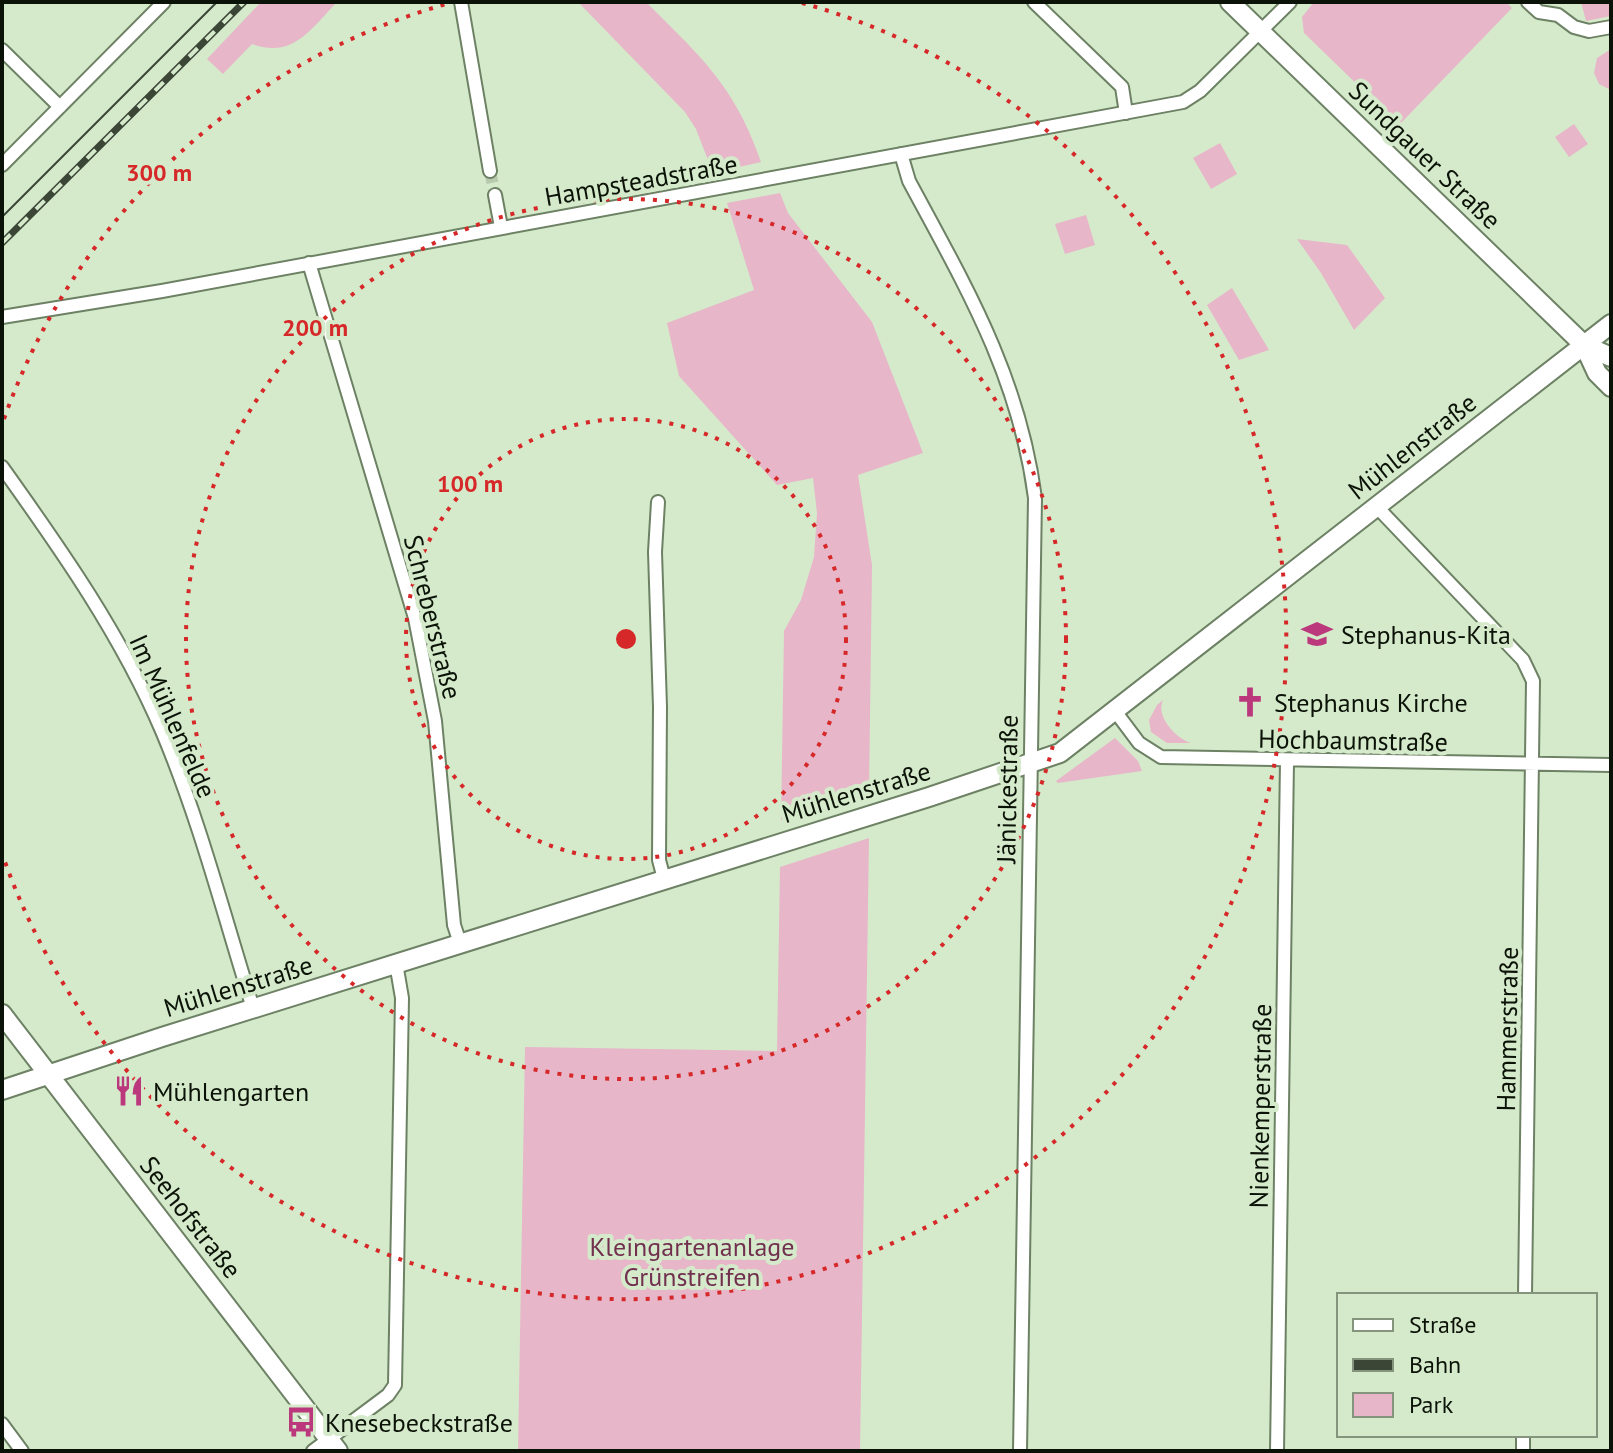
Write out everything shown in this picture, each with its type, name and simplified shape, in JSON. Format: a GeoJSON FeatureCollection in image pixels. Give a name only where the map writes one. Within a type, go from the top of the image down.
{"type":"FeatureCollection","features":[{"type":"Feature","properties":{"kind":"street"},"geometry":{"type":"LineString","coordinates":[[2,165],[164,2]]}},
{"type":"Feature","properties":{"kind":"street"},"geometry":{"type":"LineString","coordinates":[[461,2],[490,171]]}},
{"type":"Feature","properties":{"kind":"street"},"geometry":{"type":"LineString","coordinates":[[1034,2],[1122,87],[1126,113]]}},
{"type":"Feature","properties":{"kind":"street","name":"Sundgauer Straße"},"geometry":{"type":"LineString","coordinates":[[1230,2],[1584,345],[1611,357]]}},
{"type":"Feature","properties":{"kind":"street","name":"Hampsteadstraße"},"geometry":{"type":"LineString","coordinates":[[2,317],[1183,102],[1200,91],[1290,2]]}},
{"type":"Feature","properties":{"kind":"street"},"geometry":{"type":"LineString","coordinates":[[1528,2],[1539,12],[1558,15],[1574,27],[1589,31],[1611,27]]}},
{"type":"Feature","properties":{"kind":"street"},"geometry":{"type":"LineString","coordinates":[[2,50],[60,107]]}},
{"type":"Feature","properties":{"kind":"street","name":"Jänickestraße"},"geometry":{"type":"LineString","coordinates":[[901,154],[909,181],[989,333],[1013,397],[1035,498],[1020,1451]]}},
{"type":"Feature","properties":{"kind":"street"},"geometry":{"type":"LineString","coordinates":[[495,195],[501,227]]}},
{"type":"Feature","properties":{"kind":"street","name":"Schreberstraße"},"geometry":{"type":"LineString","coordinates":[[309,263],[415,618],[435,721],[454,925],[460,943]]}},
{"type":"Feature","properties":{"kind":"street","name":"Mühlenstraße"},"geometry":{"type":"LineString","coordinates":[[2,1090],[1060,753],[1611,324]]}},
{"type":"Feature","properties":{"kind":"street","name":"Sundgauer Straße"},"geometry":{"type":"LineString","coordinates":[[1584,345],[1597,373],[1611,387]]}},
{"type":"Feature","properties":{"kind":"street","name":"Im Mühlenfelde"},"geometry":{"type":"LineString","coordinates":[[2,467],[77,572],[117,641],[161,728],[191,810],[253,1008]]}},
{"type":"Feature","properties":{"kind":"street"},"geometry":{"type":"LineString","coordinates":[[658,502],[655,552],[660,707],[659,860],[664,879]]}},
{"type":"Feature","properties":{"kind":"street","name":"Hammerstraße"},"geometry":{"type":"LineString","coordinates":[[1377,507],[1527,665],[1534,687],[1525,1293]]}},
{"type":"Feature","properties":{"kind":"street","name":"Hochbaumstraße"},"geometry":{"type":"LineString","coordinates":[[1115,711],[1139,743],[1161,757],[1611,765]]}},
{"type":"Feature","properties":{"kind":"street","name":"Nienkemperstraße"},"geometry":{"type":"LineString","coordinates":[[1277,1451],[1287,761]]}},
{"type":"Feature","properties":{"kind":"street"},"geometry":{"type":"LineString","coordinates":[[313,1451],[333,1445],[392,1392],[396,1381],[402,998],[396,963]]}},
{"type":"Feature","properties":{"kind":"street","name":"Seehofstraße"},"geometry":{"type":"LineString","coordinates":[[2,1014],[333,1445]]}},
{"type":"Feature","properties":{"kind":"street"},"geometry":{"type":"LineString","coordinates":[[2,1424],[22,1451]]}},
{"type":"Feature","properties":{"kind":"green space"},"geometry":{"type":"Polygon","coordinates":[[[261,2],[337,2],[300,39],[279,48],[252,44],[223,74],[207,59],[261,2]]]}},
{"type":"Feature","properties":{"kind":"green space"},"geometry":{"type":"Polygon","coordinates":[[[578,2],[646,2],[700,57],[728,92],[761,162],[713,173],[696,129],[685,112],[578,2]]]}},
{"type":"Feature","properties":{"kind":"green space"},"geometry":{"type":"Polygon","coordinates":[[[1314,2],[1506,2],[1512,8],[1399,125],[1304,33],[1302,17],[1314,2]]]}},
{"type":"Feature","properties":{"kind":"green space"},"geometry":{"type":"Polygon","coordinates":[[[1581,2],[1611,2],[1611,16],[1586,21],[1581,2]]]}},
{"type":"Feature","properties":{"kind":"green space"},"geometry":{"type":"Polygon","coordinates":[[[1611,49],[1611,90],[1599,84],[1594,73],[1597,58],[1611,49]]]}},
{"type":"Feature","properties":{"kind":"green space"},"geometry":{"type":"Polygon","coordinates":[[[1574,124],[1588,144],[1569,157],[1555,137],[1574,124]]]}},
{"type":"Feature","properties":{"kind":"green space"},"geometry":{"type":"Polygon","coordinates":[[[1220,143],[1237,174],[1211,189],[1193,158],[1220,143]]]}},
{"type":"Feature","properties":{"kind":"green space"},"geometry":{"type":"Polygon","coordinates":[[[780,193],[788,213],[872,322],[923,453],[858,475],[872,565],[869,793],[781,820],[784,631],[801,600],[814,557],[817,513],[813,478],[777,485],[679,376],[667,323],[754,290],[727,203],[780,193]]]}},
{"type":"Feature","properties":{"kind":"green space"},"geometry":{"type":"Polygon","coordinates":[[[1086,215],[1095,245],[1065,254],[1055,224],[1086,215]]]}},
{"type":"Feature","properties":{"kind":"green space"},"geometry":{"type":"Polygon","coordinates":[[[1297,239],[1347,245],[1385,298],[1354,330],[1321,273],[1297,239]]]}},
{"type":"Feature","properties":{"kind":"green space"},"geometry":{"type":"Polygon","coordinates":[[[1232,288],[1269,350],[1239,360],[1207,305],[1232,288]]]}},
{"type":"Feature","properties":{"kind":"green space"},"geometry":{"type":"Polygon","coordinates":[[[1163,700],[1161,707],[1165,720],[1180,737],[1191,743],[1167,743],[1151,732],[1149,720],[1163,700]]]}},
{"type":"Feature","properties":{"kind":"green space"},"geometry":{"type":"Polygon","coordinates":[[[1115,738],[1138,761],[1142,771],[1056,781],[1115,738]]]}},
{"type":"Feature","properties":{"kind":"green space","name":"Kleingartenanlage Grünstreifen"},"geometry":{"type":"Polygon","coordinates":[[[869,838],[860,1451],[518,1451],[525,1047],[777,1051],[780,867],[869,838]]]}},
{"type":"Feature","properties":{"kind":"tunnel"},"geometry":{"type":"LineString","coordinates":[[490,171],[495,195]]}},
{"type":"Feature","properties":{"kind":"tram line"},"geometry":{"type":"LineString","coordinates":[[2,217],[217,2]]}},
{"type":"Feature","properties":{"kind":"railway"},"geometry":{"type":"LineString","coordinates":[[2,243],[244,2]]}},
{"type":"Feature","properties":{"kind":"place","name":"Stephanus-Kita"},"geometry":{"type":"Point","coordinates":[1317,634]}},
{"type":"Feature","properties":{"kind":"place","name":"Stephanus Kirche"},"geometry":{"type":"Point","coordinates":[1250,702]}},
{"type":"Feature","properties":{"kind":"place","name":"Mühlengarten"},"geometry":{"type":"Point","coordinates":[129,1091]}},
{"type":"Feature","properties":{"kind":"place","name":"Knesebeckstraße"},"geometry":{"type":"Point","coordinates":[301,1422]}}]}
